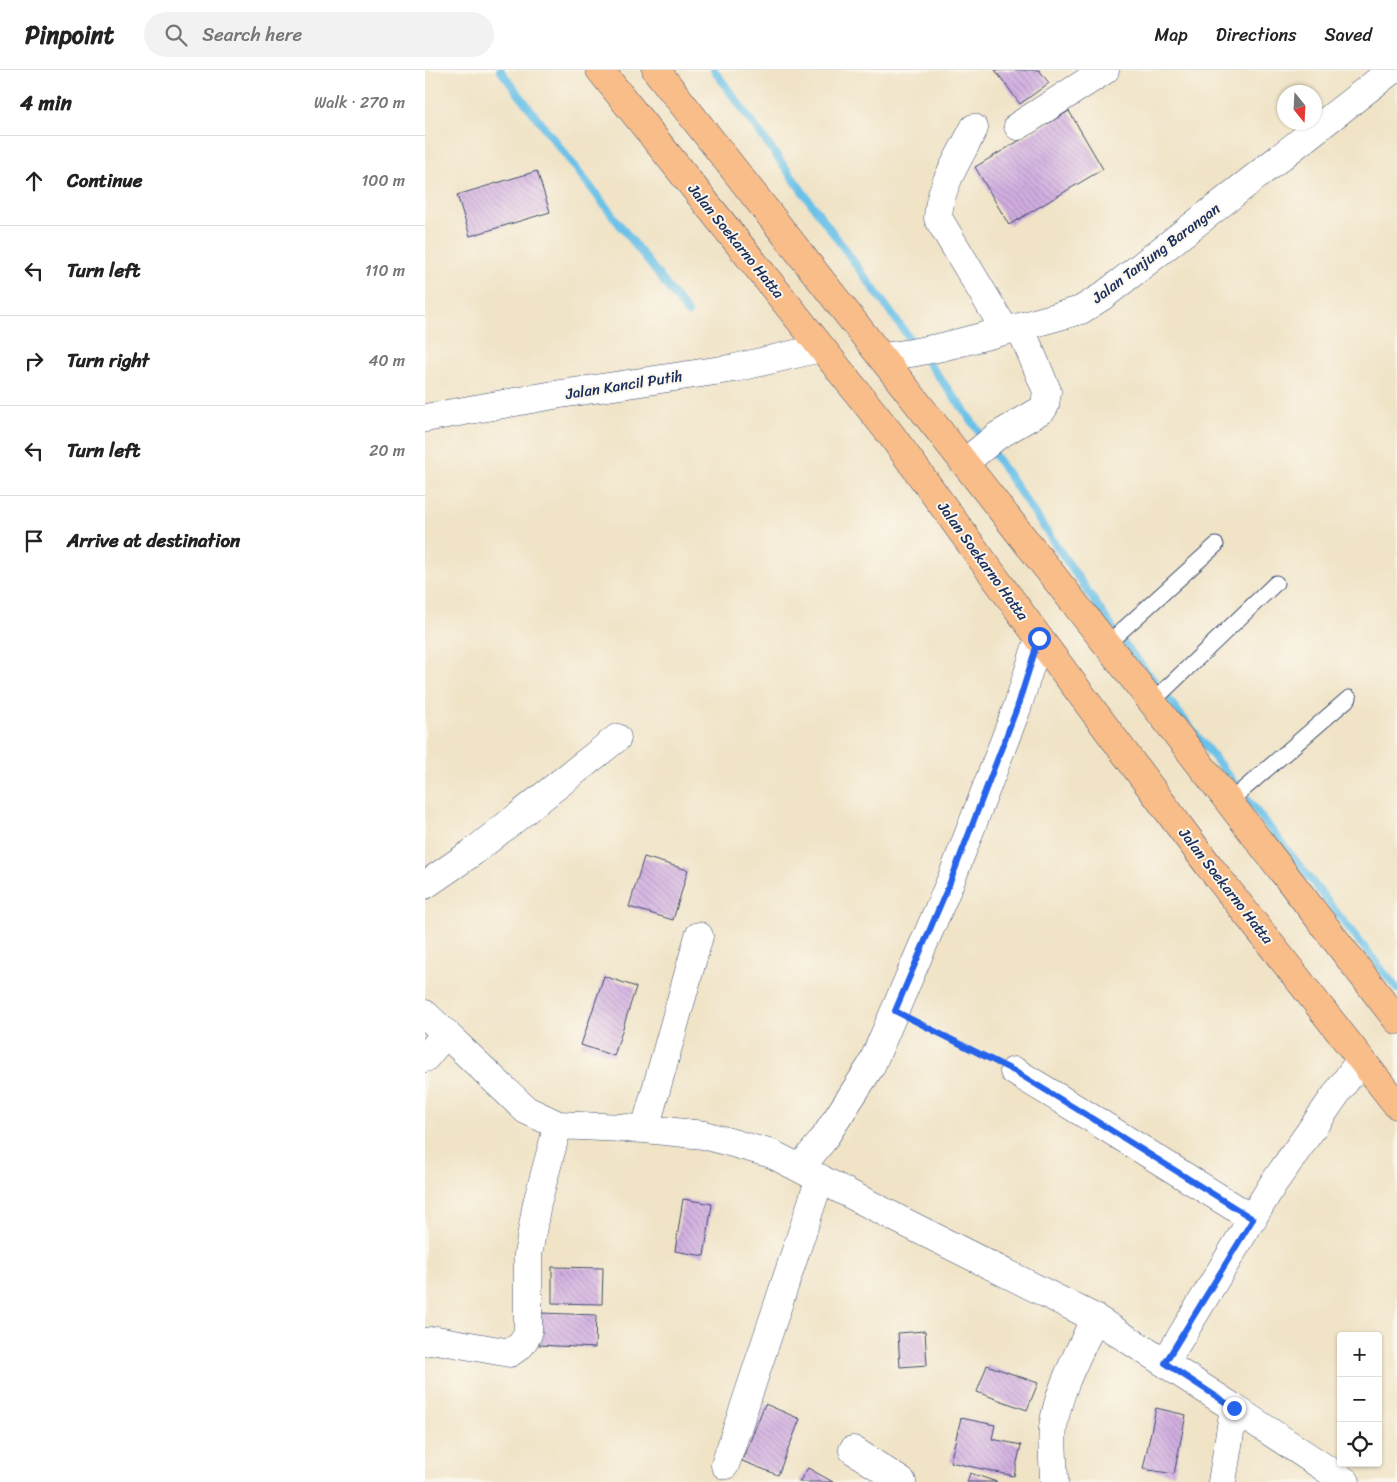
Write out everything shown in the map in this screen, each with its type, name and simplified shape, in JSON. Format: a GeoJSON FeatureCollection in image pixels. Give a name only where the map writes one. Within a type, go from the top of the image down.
{"type":"FeatureCollection","features":[{"type":"Feature","properties":{"kind":"highway","name":"Jalan Soekarno Hatta"},"geometry":{"type":"LineString","coordinates":[[601,70],[892,436],[1039,638],[1209,866],[1397,1105]]}},
{"type":"Feature","properties":{"kind":"highway"},"geometry":{"type":"LineString","coordinates":[[656,70],[882,356],[980,450],[1107,644],[1152,702],[1239,795],[1395,1012]]}},
{"type":"Feature","properties":{"kind":"street"},"geometry":{"type":"LineString","coordinates":[[1018,126],[1105,70]]}},
{"type":"Feature","properties":{"kind":"street","name":"Jalan Tanjung Barangan"},"geometry":{"type":"LineString","coordinates":[[882,356],[911,354],[1081,310],[1103,296],[1392,70]]}},
{"type":"Feature","properties":{"kind":"street"},"geometry":{"type":"LineString","coordinates":[[974,128],[943,190],[939,203],[938,218],[1013,329],[1047,391],[1043,409],[980,450]]}},
{"type":"Feature","properties":{"kind":"street","name":"Jalan Kancil Putih"},"geometry":{"type":"LineString","coordinates":[[425,418],[554,395],[735,368],[821,348]]}},
{"type":"Feature","properties":{"kind":"street"},"geometry":{"type":"LineString","coordinates":[[725,1465],[810,1173],[823,1140],[871,1066],[895,1011],[951,880],[1017,708],[1039,638]]}},
{"type":"Feature","properties":{"kind":"street"},"geometry":{"type":"LineString","coordinates":[[425,885],[473,852],[617,738]]}},
{"type":"Feature","properties":{"kind":"street"},"geometry":{"type":"LineString","coordinates":[[645,1130],[699,936]]}},
{"type":"Feature","properties":{"kind":"street"},"geometry":{"type":"LineString","coordinates":[[425,1014],[526,1110],[558,1125],[704,1135],[772,1154],[898,1220],[1095,1318],[1346,1482]]}},
{"type":"Feature","properties":{"kind":"street"},"geometry":{"type":"LineString","coordinates":[[425,1058],[446,1033]]}},
{"type":"Feature","properties":{"kind":"street"},"geometry":{"type":"LineString","coordinates":[[1165,1363],[1273,1184],[1361,1059]]}},
{"type":"Feature","properties":{"kind":"street"},"geometry":{"type":"LineString","coordinates":[[1014,1071],[1253,1219]]}},
{"type":"Feature","properties":{"kind":"street"},"geometry":{"type":"LineString","coordinates":[[425,1342],[437,1340],[510,1353],[521,1345],[528,1334],[528,1255],[537,1203],[558,1125]]}},
{"type":"Feature","properties":{"kind":"street"},"geometry":{"type":"LineString","coordinates":[[1054,1482],[1053,1431],[1057,1409],[1063,1390],[1095,1318]]}},
{"type":"Feature","properties":{"kind":"street"},"geometry":{"type":"LineString","coordinates":[[1222,1482],[1234,1408]]}},
{"type":"Feature","properties":{"kind":"street"},"geometry":{"type":"LineString","coordinates":[[853,1450],[902,1482]]}},
{"type":"Feature","properties":{"kind":"lane"},"geometry":{"type":"LineString","coordinates":[[1107,644],[1217,545]]}},
{"type":"Feature","properties":{"kind":"lane"},"geometry":{"type":"LineString","coordinates":[[1152,702],[1277,583]]}},
{"type":"Feature","properties":{"kind":"lane"},"geometry":{"type":"LineString","coordinates":[[1239,795],[1349,698]]}},
{"type":"Feature","properties":{"kind":"path"},"geometry":{"type":"LineString","coordinates":[[895,1011],[1014,1071]]}},
{"type":"Feature","properties":{"kind":"building"},"geometry":{"type":"Polygon","coordinates":[[[995,70],[1039,70],[1049,83],[1020,104],[995,70]]]}},
{"type":"Feature","properties":{"kind":"building"},"geometry":{"type":"Polygon","coordinates":[[[1069,111],[1103,169],[1009,225],[975,167],[1069,111]]]}},
{"type":"Feature","properties":{"kind":"building"},"geometry":{"type":"Polygon","coordinates":[[[537,171],[550,212],[470,236],[457,195],[537,171]]]}},
{"type":"Feature","properties":{"kind":"building"},"geometry":{"type":"Polygon","coordinates":[[[644,857],[688,870],[673,920],[629,907],[644,857]]]}},
{"type":"Feature","properties":{"kind":"building"},"geometry":{"type":"Polygon","coordinates":[[[604,976],[636,987],[614,1056],[581,1045],[604,976]]]}},
{"type":"Feature","properties":{"kind":"building"},"geometry":{"type":"Polygon","coordinates":[[[683,1199],[712,1204],[704,1256],[675,1251],[683,1199]]]}},
{"type":"Feature","properties":{"kind":"building"},"geometry":{"type":"Polygon","coordinates":[[[552,1267],[603,1268],[602,1304],[552,1303],[552,1267]]]}},
{"type":"Feature","properties":{"kind":"building"},"geometry":{"type":"Polygon","coordinates":[[[541,1313],[596,1315],[595,1348],[539,1345],[541,1313]]]}},
{"type":"Feature","properties":{"kind":"building"},"geometry":{"type":"Polygon","coordinates":[[[925,1331],[927,1365],[900,1367],[898,1333],[925,1331]]]}},
{"type":"Feature","properties":{"kind":"building"},"geometry":{"type":"Polygon","coordinates":[[[987,1365],[1038,1383],[1027,1410],[977,1392],[987,1365]]]}},
{"type":"Feature","properties":{"kind":"building"},"geometry":{"type":"Polygon","coordinates":[[[765,1404],[800,1419],[778,1475],[742,1461],[765,1404]]]}},
{"type":"Feature","properties":{"kind":"building"},"geometry":{"type":"Polygon","coordinates":[[[1156,1408],[1186,1415],[1174,1474],[1143,1469],[1156,1408]]]}},
{"type":"Feature","properties":{"kind":"building"},"geometry":{"type":"Polygon","coordinates":[[[961,1418],[995,1425],[992,1439],[1021,1445],[1014,1476],[950,1462],[961,1418]]]}},
{"type":"Feature","properties":{"kind":"building"},"geometry":{"type":"Polygon","coordinates":[[[808,1468],[833,1482],[799,1482],[808,1468]]]}},
{"type":"Feature","properties":{"kind":"building"},"geometry":{"type":"Polygon","coordinates":[[[970,1473],[997,1482],[967,1482],[970,1473]]]}},
{"type":"Feature","properties":{"kind":"waterway"},"geometry":{"type":"LineString","coordinates":[[500,70],[688,313]]}},
{"type":"Feature","properties":{"kind":"waterway"},"geometry":{"type":"LineString","coordinates":[[714,70],[916,347]]}},
{"type":"Feature","properties":{"kind":"waterway"},"geometry":{"type":"LineString","coordinates":[[923,356],[964,410],[1116,633],[1397,989]]}},
{"type":"Feature","properties":{"kind":"route"},"geometry":{"type":"LineString","coordinates":[[1039,638],[1017,708],[982,800],[951,880],[895,1011],[1014,1071],[1253,1219],[1165,1363],[1234,1408]]}}]}
